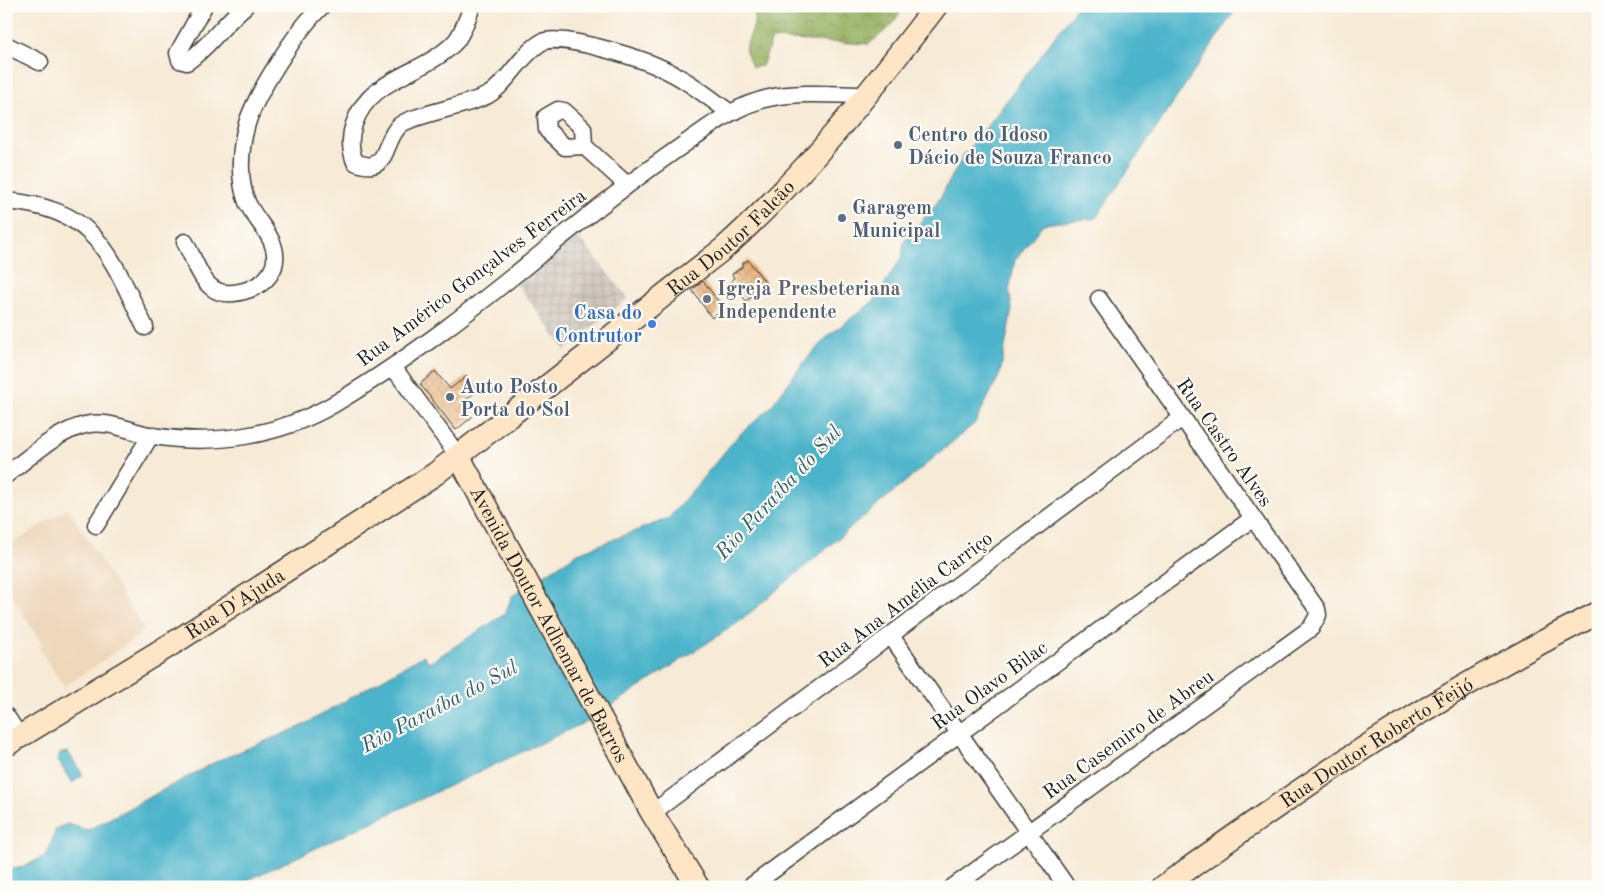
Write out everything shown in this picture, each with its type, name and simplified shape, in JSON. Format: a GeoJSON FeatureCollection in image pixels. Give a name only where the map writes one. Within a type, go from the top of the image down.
{"type":"FeatureCollection","features":[{"type":"Feature","properties":{"kind":"main road"},"geometry":{"type":"LineString","coordinates":[[868,95],[936,6]]}},
{"type":"Feature","properties":{"kind":"main road","name":"Rua Doutor Falcão"},"geometry":{"type":"LineString","coordinates":[[459,457],[723,249],[764,212],[798,177],[868,95]]}},
{"type":"Feature","properties":{"kind":"main road","name":"Avenida Doutor Adhemar de Barros"},"geometry":{"type":"LineString","coordinates":[[459,457],[652,812],[698,887]]}},
{"type":"Feature","properties":{"kind":"main road","name":"Rua D'Ajuda"},"geometry":{"type":"LineString","coordinates":[[13,741],[180,639],[459,457]]}},
{"type":"Feature","properties":{"kind":"main road","name":"Rua Doutor Roberto Feijó"},"geometry":{"type":"LineString","coordinates":[[1163,887],[1276,805],[1367,745],[1454,691],[1598,613]]}},
{"type":"Feature","properties":{"kind":"street"},"geometry":{"type":"LineString","coordinates":[[204,6],[178,52],[180,60],[186,62],[199,54],[245,6]]}},
{"type":"Feature","properties":{"kind":"street"},"geometry":{"type":"LineString","coordinates":[[186,242],[208,286],[220,294],[235,294],[256,286],[268,277],[274,265],[274,249],[267,232],[248,204],[243,190],[241,159],[246,126],[271,74],[312,16],[322,6]]}},
{"type":"Feature","properties":{"kind":"street"},"geometry":{"type":"LineString","coordinates":[[472,6],[457,40],[441,55],[390,81],[368,99],[357,116],[350,134],[351,151],[355,162],[364,166],[376,164],[384,157],[389,139],[400,124],[490,95],[532,49],[544,41],[570,40],[659,66],[685,81],[729,112]]}},
{"type":"Feature","properties":{"kind":"street"},"geometry":{"type":"LineString","coordinates":[[6,45],[40,62]]}},
{"type":"Feature","properties":{"kind":"street","name":"Rua Américo Gonçalves Ferreira"},"geometry":{"type":"LineString","coordinates":[[6,475],[63,434],[89,424],[106,424],[151,435],[187,440],[232,438],[268,432],[331,405],[393,367],[505,282],[626,184],[729,112],[768,98],[804,94],[868,95]]}},
{"type":"Feature","properties":{"kind":"street"},"geometry":{"type":"LineString","coordinates":[[584,146],[626,184]]}},
{"type":"Feature","properties":{"kind":"street"},"geometry":{"type":"LineString","coordinates":[[6,201],[47,208],[82,224],[97,237],[109,255],[145,327]]}},
{"type":"Feature","properties":{"kind":"street","name":"Rua Castro Alves"},"geometry":{"type":"LineString","coordinates":[[1099,299],[1317,608]]}},
{"type":"Feature","properties":{"kind":"street","name":"Avenida Doutor Adhemar de Barros"},"geometry":{"type":"LineString","coordinates":[[393,367],[459,457]]}},
{"type":"Feature","properties":{"kind":"street","name":"Rua Ana Amélia Carriço"},"geometry":{"type":"LineString","coordinates":[[652,812],[1182,418]]}},
{"type":"Feature","properties":{"kind":"street"},"geometry":{"type":"LineString","coordinates":[[96,525],[151,435]]}},
{"type":"Feature","properties":{"kind":"street","name":"Rua Olavo Bilac"},"geometry":{"type":"LineString","coordinates":[[750,887],[1253,518]]}},
{"type":"Feature","properties":{"kind":"street","name":"Rua Casemiro de Abreu"},"geometry":{"type":"LineString","coordinates":[[953,887],[1311,628],[1318,615],[1317,608]]}},
{"type":"Feature","properties":{"kind":"street"},"geometry":{"type":"LineString","coordinates":[[891,636],[1067,887]]}},
{"type":"Feature","properties":{"kind":"street"},"geometry":{"type":"LineString","coordinates":[[6,716],[13,741]]}},
{"type":"Feature","properties":{"kind":"shaded area"},"geometry":{"type":"Polygon","coordinates":[[[576,234],[628,298],[565,350],[515,281],[576,234]]]}},
{"type":"Feature","properties":{"kind":"shaded area"},"geometry":{"type":"Polygon","coordinates":[[[68,508],[145,631],[64,687],[40,649],[42,644],[6,588],[6,548],[68,508]]]}},
{"type":"Feature","properties":{"kind":"green space"},"geometry":{"type":"Polygon","coordinates":[[[755,6],[904,6],[892,25],[869,44],[772,39],[762,66],[752,67],[745,49],[754,25],[755,6]]]}},
{"type":"Feature","properties":{"kind":"water","name":"Rio Paraíba do Sul"},"geometry":{"type":"Polygon","coordinates":[[[1078,6],[1238,6],[1096,218],[1043,224],[1015,260],[1009,291],[1012,309],[1000,374],[975,423],[739,622],[588,721],[233,887],[6,887],[6,870],[23,867],[47,855],[56,829],[67,824],[88,830],[219,760],[300,727],[424,655],[429,663],[505,614],[512,596],[578,553],[669,518],[738,436],[770,408],[803,363],[829,335],[875,300],[902,256],[904,242],[939,200],[963,156],[1078,6]]]}},
{"type":"Feature","properties":{"kind":"water"},"geometry":{"type":"Polygon","coordinates":[[[68,752],[83,775],[72,783],[57,759],[60,753],[68,752]]]}},
{"type":"Feature","properties":{"kind":"building"},"geometry":{"type":"Polygon","coordinates":[[[748,260],[767,284],[746,301],[731,280],[734,278],[732,274],[748,260]]]}},
{"type":"Feature","properties":{"kind":"building","name":"Igreja Presbeteriana Independente"},"geometry":{"type":"Polygon","coordinates":[[[703,281],[723,307],[712,318],[692,290],[703,281]]]}},
{"type":"Feature","properties":{"kind":"building","name":"Auto Posto Porta do Sol"},"geometry":{"type":"Polygon","coordinates":[[[435,371],[450,389],[467,376],[477,391],[461,403],[472,417],[456,430],[420,384],[435,371]]]}},
{"type":"Feature","properties":{"kind":"place","name":"Centro do Idoso Dácio de Souza Franco"},"geometry":{"type":"Point","coordinates":[898,145]}},
{"type":"Feature","properties":{"kind":"place","name":"Garagem Municipal"},"geometry":{"type":"Point","coordinates":[842,218]}},
{"type":"Feature","properties":{"kind":"place","name":"Igreja Presbeteriana Independente"},"geometry":{"type":"Point","coordinates":[707,299]}},
{"type":"Feature","properties":{"kind":"place","name":"Casa do Contrutor"},"geometry":{"type":"Point","coordinates":[652,324]}},
{"type":"Feature","properties":{"kind":"place","name":"Auto Posto Porta do Sol"},"geometry":{"type":"Point","coordinates":[450,397]}}]}
